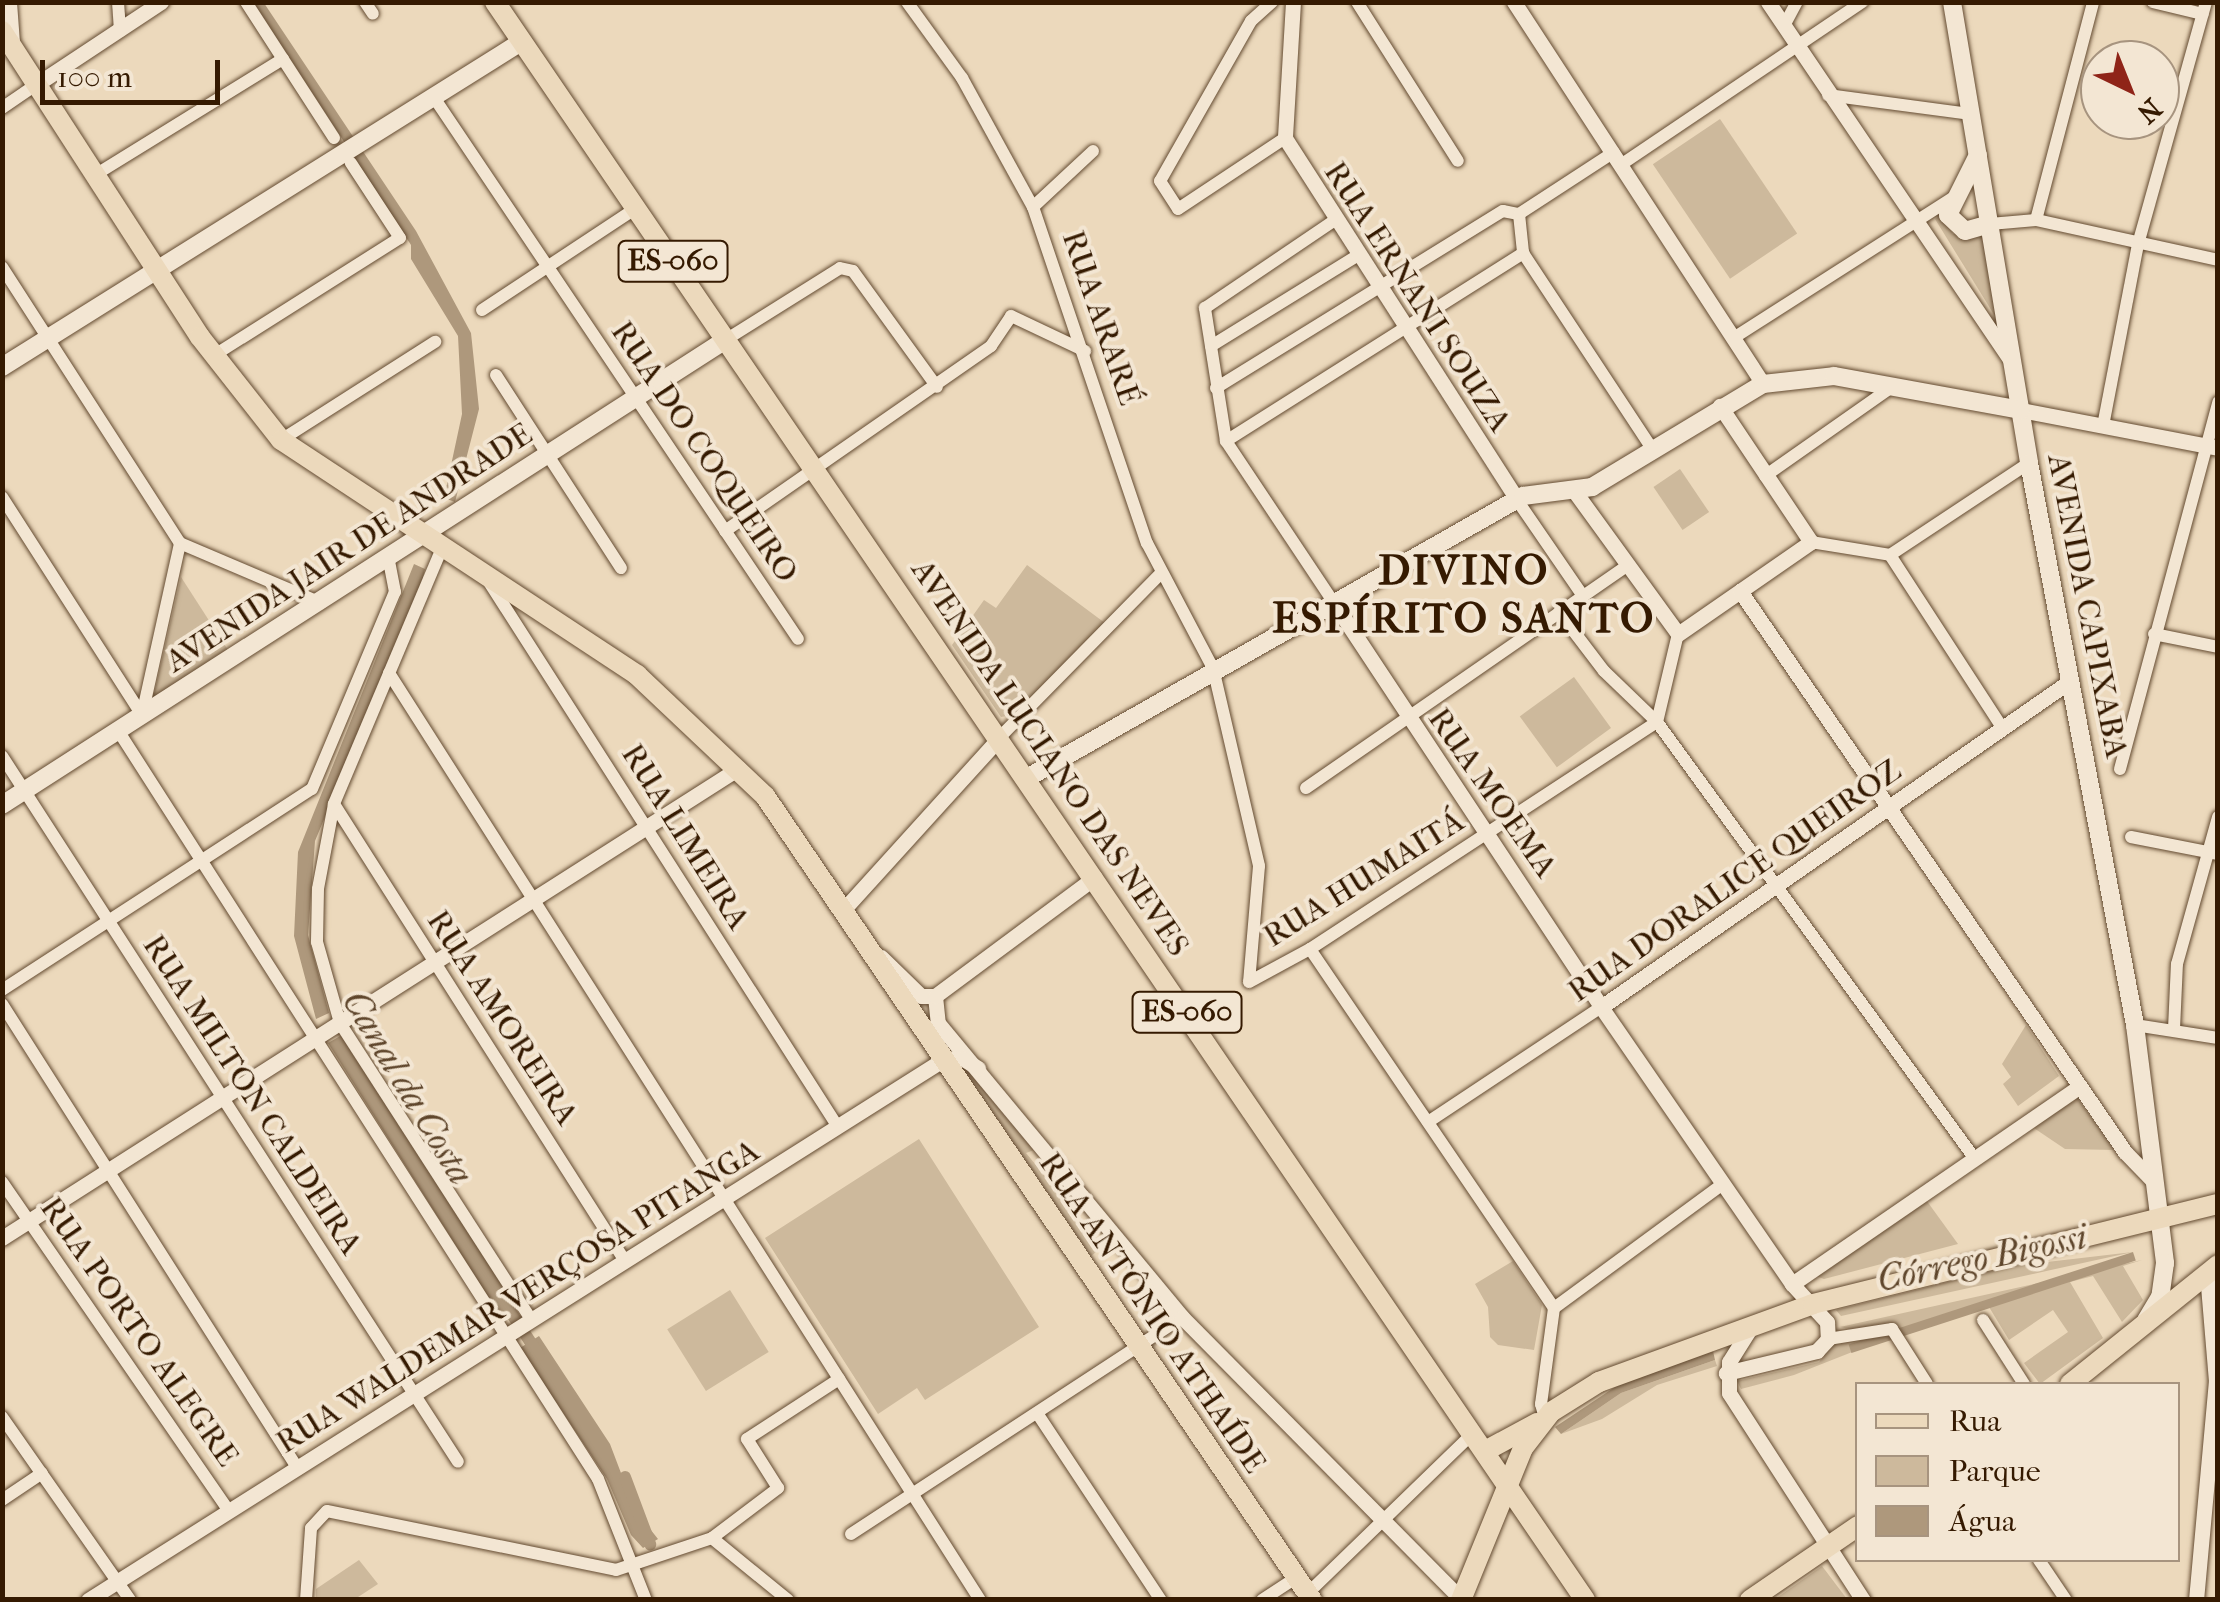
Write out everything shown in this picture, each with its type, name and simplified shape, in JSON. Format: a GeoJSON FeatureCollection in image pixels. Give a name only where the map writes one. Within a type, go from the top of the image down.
{"type":"FeatureCollection","features":[{"type":"Feature","properties":{"kind":"main road","name":"AVENIDA LUCIANO DAS NEVES"},"geometry":{"type":"LineString","coordinates":[[494,2],[1585,1600]]}},
{"type":"Feature","properties":{"kind":"main road","name":"AVENIDA CAPIXABA"},"geometry":{"type":"LineString","coordinates":[[1952,2],[2029,463],[2136,1025],[2161,1222],[2160,1297],[2131,1341]]}},
{"type":"Feature","properties":{"kind":"main road","name":"RUA ANTÔNIO ATHAÍDE"},"geometry":{"type":"LineString","coordinates":[[7,38],[213,356],[281,440],[637,675],[738,768],[844,908],[1138,1350],[1305,1590]]}},
{"type":"Feature","properties":{"kind":"main road"},"geometry":{"type":"LineString","coordinates":[[2,367],[522,42]]}},
{"type":"Feature","properties":{"kind":"main road"},"geometry":{"type":"LineString","coordinates":[[1978,154],[1954,197],[1952,225],[1971,231],[1990,224]]}},
{"type":"Feature","properties":{"kind":"main road","name":"AVENIDA JAIR DE ANDRADE"},"geometry":{"type":"LineString","coordinates":[[2,806],[389,560],[434,543],[546,458],[727,339]]}},
{"type":"Feature","properties":{"kind":"main road"},"geometry":{"type":"LineString","coordinates":[[1027,778],[1212,668],[1516,500],[1575,492],[1764,384],[1814,375],[1895,384],[2021,410]]}},
{"type":"Feature","properties":{"kind":"main road"},"geometry":{"type":"LineString","coordinates":[[1485,1452],[1611,1376],[1782,1314],[2161,1222],[2218,1204]]}},
{"type":"Feature","properties":{"kind":"main road"},"geometry":{"type":"LineString","coordinates":[[2073,1382],[2131,1341],[2212,1269]]}},
{"type":"Feature","properties":{"kind":"main road"},"geometry":{"type":"LineString","coordinates":[[1461,1599],[1506,1481],[1544,1419]]}},
{"type":"Feature","properties":{"kind":"main road"},"geometry":{"type":"LineString","coordinates":[[1750,1600],[1855,1528]]}},
{"type":"Feature","properties":{"kind":"street"},"geometry":{"type":"LineString","coordinates":[[7,38],[9,2]]}},
{"type":"Feature","properties":{"kind":"street"},"geometry":{"type":"LineString","coordinates":[[118,2],[120,31]]}},
{"type":"Feature","properties":{"kind":"street"},"geometry":{"type":"LineString","coordinates":[[2,108],[162,2]]}},
{"type":"Feature","properties":{"kind":"street"},"geometry":{"type":"LineString","coordinates":[[213,356],[400,238],[348,148],[246,2]]}},
{"type":"Feature","properties":{"kind":"street","name":"RUA ARARÉ"},"geometry":{"type":"LineString","coordinates":[[907,2],[947,54],[1033,207],[1161,573],[1212,668],[1259,866],[1249,982]]}},
{"type":"Feature","properties":{"kind":"street"},"geometry":{"type":"LineString","coordinates":[[1272,2],[1251,21],[1160,181],[1178,208],[1285,138]]}},
{"type":"Feature","properties":{"kind":"street","name":"RUA ERNANI SOUZA"},"geometry":{"type":"LineString","coordinates":[[1293,2],[1285,138],[1402,327],[1583,596]]}},
{"type":"Feature","properties":{"kind":"street"},"geometry":{"type":"LineString","coordinates":[[1514,2],[1764,384]]}},
{"type":"Feature","properties":{"kind":"street"},"geometry":{"type":"LineString","coordinates":[[1768,2],[1913,222],[2014,364]]}},
{"type":"Feature","properties":{"kind":"street"},"geometry":{"type":"LineString","coordinates":[[1784,26],[1797,2]]}},
{"type":"Feature","properties":{"kind":"street"},"geometry":{"type":"LineString","coordinates":[[1216,388],[1503,211],[1520,214],[1618,158],[1862,2]]}},
{"type":"Feature","properties":{"kind":"street"},"geometry":{"type":"LineString","coordinates":[[2036,220],[2093,2]]}},
{"type":"Feature","properties":{"kind":"street"},"geometry":{"type":"LineString","coordinates":[[2103,426],[2138,244],[2205,8],[2153,2]]}},
{"type":"Feature","properties":{"kind":"street"},"geometry":{"type":"LineString","coordinates":[[1358,3],[1458,161]]}},
{"type":"Feature","properties":{"kind":"street"},"geometry":{"type":"LineString","coordinates":[[95,175],[283,59]]}},
{"type":"Feature","properties":{"kind":"street"},"geometry":{"type":"LineString","coordinates":[[1828,95],[1971,114]]}},
{"type":"Feature","properties":{"kind":"street","name":"RUA DO COQUEIRO"},"geometry":{"type":"LineString","coordinates":[[433,96],[798,639]]}},
{"type":"Feature","properties":{"kind":"street"},"geometry":{"type":"LineString","coordinates":[[1033,207],[1093,151]]}},
{"type":"Feature","properties":{"kind":"street"},"geometry":{"type":"LineString","coordinates":[[1735,338],[1954,197]]}},
{"type":"Feature","properties":{"kind":"street"},"geometry":{"type":"LineString","coordinates":[[482,310],[636,208]]}},
{"type":"Feature","properties":{"kind":"street"},"geometry":{"type":"LineString","coordinates":[[1520,214],[1523,252],[1653,450]]}},
{"type":"Feature","properties":{"kind":"street","name":"RUA MOEMA"},"geometry":{"type":"LineString","coordinates":[[1334,220],[1205,308],[1226,441],[1602,1008],[1792,1284],[1812,1304]]}},
{"type":"Feature","properties":{"kind":"street"},"geometry":{"type":"LineString","coordinates":[[1990,224],[2036,220],[2218,260]]}},
{"type":"Feature","properties":{"kind":"street"},"geometry":{"type":"LineString","coordinates":[[1226,441],[1523,252]]}},
{"type":"Feature","properties":{"kind":"street"},"geometry":{"type":"LineString","coordinates":[[1210,346],[1357,256]]}},
{"type":"Feature","properties":{"kind":"street"},"geometry":{"type":"LineString","coordinates":[[2,267],[180,543],[321,603]]}},
{"type":"Feature","properties":{"kind":"street"},"geometry":{"type":"LineString","coordinates":[[727,339],[840,268],[853,272],[937,387]]}},
{"type":"Feature","properties":{"kind":"street"},"geometry":{"type":"LineString","coordinates":[[725,532],[992,346],[1011,316],[1086,350]]}},
{"type":"Feature","properties":{"kind":"street"},"geometry":{"type":"LineString","coordinates":[[281,440],[435,342]]}},
{"type":"Feature","properties":{"kind":"street"},"geometry":{"type":"LineString","coordinates":[[496,374],[546,458],[620,568]]}},
{"type":"Feature","properties":{"kind":"street"},"geometry":{"type":"LineString","coordinates":[[1765,476],[1895,384]]}},
{"type":"Feature","properties":{"kind":"street"},"geometry":{"type":"LineString","coordinates":[[2120,769],[2154,634],[2212,447],[2218,402]]}},
{"type":"Feature","properties":{"kind":"street"},"geometry":{"type":"LineString","coordinates":[[1720,406],[1812,542]]}},
{"type":"Feature","properties":{"kind":"street"},"geometry":{"type":"LineString","coordinates":[[2021,410],[2212,447]]}},
{"type":"Feature","properties":{"kind":"street"},"geometry":{"type":"LineString","coordinates":[[1657,722],[1678,634],[1812,542],[1890,555],[2029,463]]}},
{"type":"Feature","properties":{"kind":"street"},"geometry":{"type":"LineString","coordinates":[[1575,492],[1678,634]]}},
{"type":"Feature","properties":{"kind":"street"},"geometry":{"type":"LineString","coordinates":[[2,496],[142,715]]}},
{"type":"Feature","properties":{"kind":"street"},"geometry":{"type":"LineString","coordinates":[[142,715],[180,543]]}},
{"type":"Feature","properties":{"kind":"street"},"geometry":{"type":"LineString","coordinates":[[434,543],[389,673],[334,804],[315,916],[322,972],[338,1024],[528,1319]]}},
{"type":"Feature","properties":{"kind":"street"},"geometry":{"type":"LineString","coordinates":[[1890,555],[2003,729]]}},
{"type":"Feature","properties":{"kind":"street"},"geometry":{"type":"LineString","coordinates":[[2,990],[109,925],[308,792],[395,592],[389,560]]}},
{"type":"Feature","properties":{"kind":"street"},"geometry":{"type":"LineString","coordinates":[[1306,788],[1628,565]]}},
{"type":"Feature","properties":{"kind":"street"},"geometry":{"type":"LineString","coordinates":[[844,908],[999,738],[1161,573]]}},
{"type":"Feature","properties":{"kind":"street","name":"RUA LIMEIRA"},"geometry":{"type":"LineString","coordinates":[[485,576],[838,1127]]}},
{"type":"Feature","properties":{"kind":"street"},"geometry":{"type":"LineString","coordinates":[[1740,591],[2125,1152],[2155,1182]]}},
{"type":"Feature","properties":{"kind":"street"},"geometry":{"type":"LineString","coordinates":[[1560,612],[1596,661],[1657,722],[1975,1159]]}},
{"type":"Feature","properties":{"kind":"street"},"geometry":{"type":"LineString","coordinates":[[2154,634],[2218,647]]}},
{"type":"Feature","properties":{"kind":"street"},"geometry":{"type":"LineString","coordinates":[[389,673],[980,1600]]}},
{"type":"Feature","properties":{"kind":"street","name":"RUA DORALICE QUEIROZ"},"geometry":{"type":"LineString","coordinates":[[1428,1122],[1779,887],[2070,681]]}},
{"type":"Feature","properties":{"kind":"street","name":"RUA HUMAITÁ"},"geometry":{"type":"LineString","coordinates":[[1249,982],[1310,950],[1657,722]]}},
{"type":"Feature","properties":{"kind":"street"},"geometry":{"type":"LineString","coordinates":[[119,732],[319,1036],[598,1479],[620,1545],[646,1600]]}},
{"type":"Feature","properties":{"kind":"street","name":"RUA MILTON CALDEIRA"},"geometry":{"type":"LineString","coordinates":[[2,756],[458,1462]]}},
{"type":"Feature","properties":{"kind":"street"},"geometry":{"type":"LineString","coordinates":[[2,1238],[738,768]]}},
{"type":"Feature","properties":{"kind":"street","name":"RUA AMOREIRA"},"geometry":{"type":"LineString","coordinates":[[334,804],[625,1261]]}},
{"type":"Feature","properties":{"kind":"street"},"geometry":{"type":"LineString","coordinates":[[2174,1030],[2177,964],[2213,854],[2218,817]]}},
{"type":"Feature","properties":{"kind":"street"},"geometry":{"type":"LineString","coordinates":[[2131,837],[2213,854]]}},
{"type":"Feature","properties":{"kind":"street"},"geometry":{"type":"LineString","coordinates":[[873,952],[920,996],[935,996],[1095,878]]}},
{"type":"Feature","properties":{"kind":"street"},"geometry":{"type":"LineString","coordinates":[[1310,950],[1554,1308],[1544,1419]]}},
{"type":"Feature","properties":{"kind":"street"},"geometry":{"type":"LineString","coordinates":[[935,996],[938,1022],[1182,1318],[1461,1599]]}},
{"type":"Feature","properties":{"kind":"street"},"geometry":{"type":"LineString","coordinates":[[2,1004],[298,1469]]}},
{"type":"Feature","properties":{"kind":"street"},"geometry":{"type":"LineString","coordinates":[[2136,1025],[2218,1038]]}},
{"type":"Feature","properties":{"kind":"street"},"geometry":{"type":"LineString","coordinates":[[944,1060],[962,1058],[978,1068]]}},
{"type":"Feature","properties":{"kind":"street","name":"RUA WALDEMAR VERÇOSA PITANGA"},"geometry":{"type":"LineString","coordinates":[[88,1600],[944,1060]]}},
{"type":"Feature","properties":{"kind":"street"},"geometry":{"type":"LineString","coordinates":[[1782,1314],[1792,1300],[1792,1284],[2080,1086]]}},
{"type":"Feature","properties":{"kind":"street"},"geometry":{"type":"LineString","coordinates":[[2125,1152],[2152,1158]]}},
{"type":"Feature","properties":{"kind":"street","name":"RUA PORTO ALEGRE"},"geometry":{"type":"LineString","coordinates":[[2,1182],[230,1512]]}},
{"type":"Feature","properties":{"kind":"street"},"geometry":{"type":"LineString","coordinates":[[1554,1308],[1723,1184]]}},
{"type":"Feature","properties":{"kind":"street"},"geometry":{"type":"LineString","coordinates":[[2196,1600],[2216,1407],[2212,1269]]}},
{"type":"Feature","properties":{"kind":"street"},"geometry":{"type":"LineString","coordinates":[[1812,1304],[1828,1322],[1828,1339]]}},
{"type":"Feature","properties":{"kind":"street"},"geometry":{"type":"LineString","coordinates":[[850,1534],[1038,1416],[1182,1318]]}},
{"type":"Feature","properties":{"kind":"street"},"geometry":{"type":"LineString","coordinates":[[1983,1320],[2023,1382]]}},
{"type":"Feature","properties":{"kind":"street"},"geometry":{"type":"LineString","coordinates":[[1754,1324],[1726,1373],[1730,1392],[1863,1600]]}},
{"type":"Feature","properties":{"kind":"street"},"geometry":{"type":"LineString","coordinates":[[1726,1373],[1810,1354],[1828,1339],[1892,1329],[1926,1382]]}},
{"type":"Feature","properties":{"kind":"street"},"geometry":{"type":"LineString","coordinates":[[306,1600],[311,1528],[318,1515],[332,1511],[632,1568],[712,1538],[778,1488],[747,1439],[839,1379]]}},
{"type":"Feature","properties":{"kind":"street"},"geometry":{"type":"LineString","coordinates":[[1038,1416],[1161,1600]]}},
{"type":"Feature","properties":{"kind":"street"},"geometry":{"type":"LineString","coordinates":[[2,1417],[130,1600]]}},
{"type":"Feature","properties":{"kind":"street"},"geometry":{"type":"LineString","coordinates":[[1262,1600],[1305,1590],[1473,1433]]}},
{"type":"Feature","properties":{"kind":"street"},"geometry":{"type":"LineString","coordinates":[[2208,1456],[2218,1470]]}},
{"type":"Feature","properties":{"kind":"street"},"geometry":{"type":"LineString","coordinates":[[2,1500],[42,1473]]}},
{"type":"Feature","properties":{"kind":"street"},"geometry":{"type":"LineString","coordinates":[[712,1538],[788,1600]]}},
{"type":"Feature","properties":{"kind":"street"},"geometry":{"type":"LineString","coordinates":[[2040,1562],[2066,1600]]}},
{"type":"Feature","properties":{"kind":"green space"},"geometry":{"type":"Polygon","coordinates":[[[1720,119],[1797,233],[1730,279],[1653,164],[1720,119]]]}},
{"type":"Feature","properties":{"kind":"green space"},"geometry":{"type":"Polygon","coordinates":[[[1940,216],[1953,234],[1986,235],[1998,321],[1935,219],[1940,216]]]}},
{"type":"Feature","properties":{"kind":"green space"},"geometry":{"type":"Polygon","coordinates":[[[1680,469],[1709,512],[1683,530],[1653,487],[1680,469]]]}},
{"type":"Feature","properties":{"kind":"green space"},"geometry":{"type":"Polygon","coordinates":[[[1027,565],[1105,623],[1013,715],[1001,717],[952,645],[984,600],[996,608],[1027,565]]]}},
{"type":"Feature","properties":{"kind":"green space"},"geometry":{"type":"Polygon","coordinates":[[[181,577],[228,650],[153,698],[181,577]]]}},
{"type":"Feature","properties":{"kind":"green space"},"geometry":{"type":"Polygon","coordinates":[[[1574,677],[1611,728],[1557,767],[1520,716],[1574,677]]]}},
{"type":"Feature","properties":{"kind":"green space"},"geometry":{"type":"Polygon","coordinates":[[[2026,1025],[2059,1076],[2018,1106],[2003,1084],[2011,1077],[2002,1064],[2026,1025]]]}},
{"type":"Feature","properties":{"kind":"green space"},"geometry":{"type":"Polygon","coordinates":[[[959,1068],[971,1073],[1034,1150],[1026,1153],[1103,1246],[1090,1257],[959,1068]]]}},
{"type":"Feature","properties":{"kind":"green space"},"geometry":{"type":"Polygon","coordinates":[[[2075,1095],[2115,1150],[2065,1149],[2031,1126],[2075,1095]]]}},
{"type":"Feature","properties":{"kind":"green space"},"geometry":{"type":"Polygon","coordinates":[[[919,1139],[1039,1327],[925,1400],[917,1388],[878,1414],[765,1238],[919,1139]]]}},
{"type":"Feature","properties":{"kind":"green space"},"geometry":{"type":"Polygon","coordinates":[[[1924,1197],[1958,1244],[1824,1279],[1813,1275],[1924,1197]]]}},
{"type":"Feature","properties":{"kind":"green space"},"geometry":{"type":"Polygon","coordinates":[[[2133,1252],[1841,1316],[1836,1310],[2012,1266],[2133,1252]]]}},
{"type":"Feature","properties":{"kind":"green space"},"geometry":{"type":"Polygon","coordinates":[[[2142,1260],[2123,1266],[2143,1300],[2122,1322],[2093,1276],[2070,1282],[2103,1338],[2043,1382],[2038,1382],[2024,1363],[2068,1332],[2053,1310],[2009,1340],[1989,1307],[1886,1337],[1840,1327],[2142,1260]]]}},
{"type":"Feature","properties":{"kind":"green space"},"geometry":{"type":"Polygon","coordinates":[[[1513,1261],[1542,1305],[1534,1350],[1498,1345],[1490,1337],[1488,1307],[1475,1284],[1513,1261]]]}},
{"type":"Feature","properties":{"kind":"green space"},"geometry":{"type":"Polygon","coordinates":[[[730,1290],[769,1352],[706,1391],[667,1329],[730,1290]]]}},
{"type":"Feature","properties":{"kind":"green space"},"geometry":{"type":"Polygon","coordinates":[[[1844,1333],[1880,1341],[1794,1375],[1741,1389],[1737,1381],[1819,1362],[1844,1333]]]}},
{"type":"Feature","properties":{"kind":"green space"},"geometry":{"type":"Polygon","coordinates":[[[1715,1360],[1717,1366],[1657,1385],[1602,1419],[1561,1434],[1621,1393],[1715,1360]]]}},
{"type":"Feature","properties":{"kind":"green space"},"geometry":{"type":"Polygon","coordinates":[[[359,1560],[378,1584],[355,1599],[316,1599],[316,1589],[359,1560]]]}},
{"type":"Feature","properties":{"kind":"green space"},"geometry":{"type":"Polygon","coordinates":[[[1822,1566],[1847,1599],[1775,1599],[1822,1566]]]}},
{"type":"Feature","properties":{"kind":"water"},"geometry":{"type":"Polygon","coordinates":[[[254,3],[264,3],[416,231],[471,333],[479,409],[455,502],[444,498],[462,414],[458,336],[411,259],[411,245],[254,3]]]}},
{"type":"Feature","properties":{"kind":"water"},"geometry":{"type":"Polygon","coordinates":[[[414,564],[425,569],[421,586],[315,841],[308,935],[329,1013],[316,1019],[294,936],[298,852],[414,564]]]}},
{"type":"Feature","properties":{"kind":"water"},"geometry":{"type":"Polygon","coordinates":[[[342,1035],[518,1308],[504,1322],[328,1043],[342,1035]]]}},
{"type":"Feature","properties":{"kind":"water"},"geometry":{"type":"Polygon","coordinates":[[[2133,1252],[2136,1261],[1851,1353],[1849,1344],[2133,1252]]]}},
{"type":"Feature","properties":{"kind":"water"},"geometry":{"type":"Polygon","coordinates":[[[539,1336],[610,1444],[635,1510],[658,1539],[643,1548],[631,1535],[607,1479],[520,1348],[539,1336]]]}},
{"type":"Feature","properties":{"kind":"water"},"geometry":{"type":"Polygon","coordinates":[[[1713,1351],[1715,1360],[1621,1393],[1561,1434],[1555,1427],[1618,1385],[1713,1351]]]}},
{"type":"Feature","properties":{"kind":"waterway","name":"Canal da Costa"},"geometry":{"type":"LineString","coordinates":[[506,1305],[539,1355]]}},
{"type":"Feature","properties":{"kind":"waterway","name":"Canal da Costa"},"geometry":{"type":"LineString","coordinates":[[625,1477],[650,1544]]}},
{"type":"Feature","properties":{"kind":"district","name":"DIVINO ESPÍRITO SANTO"},"geometry":{"type":"Point","coordinates":[1464,595]}},
{"type":"Feature","properties":{"kind":"water label","name":"Córrego Bigossi"},"geometry":{"type":"Point","coordinates":[1982,1259]}}]}
